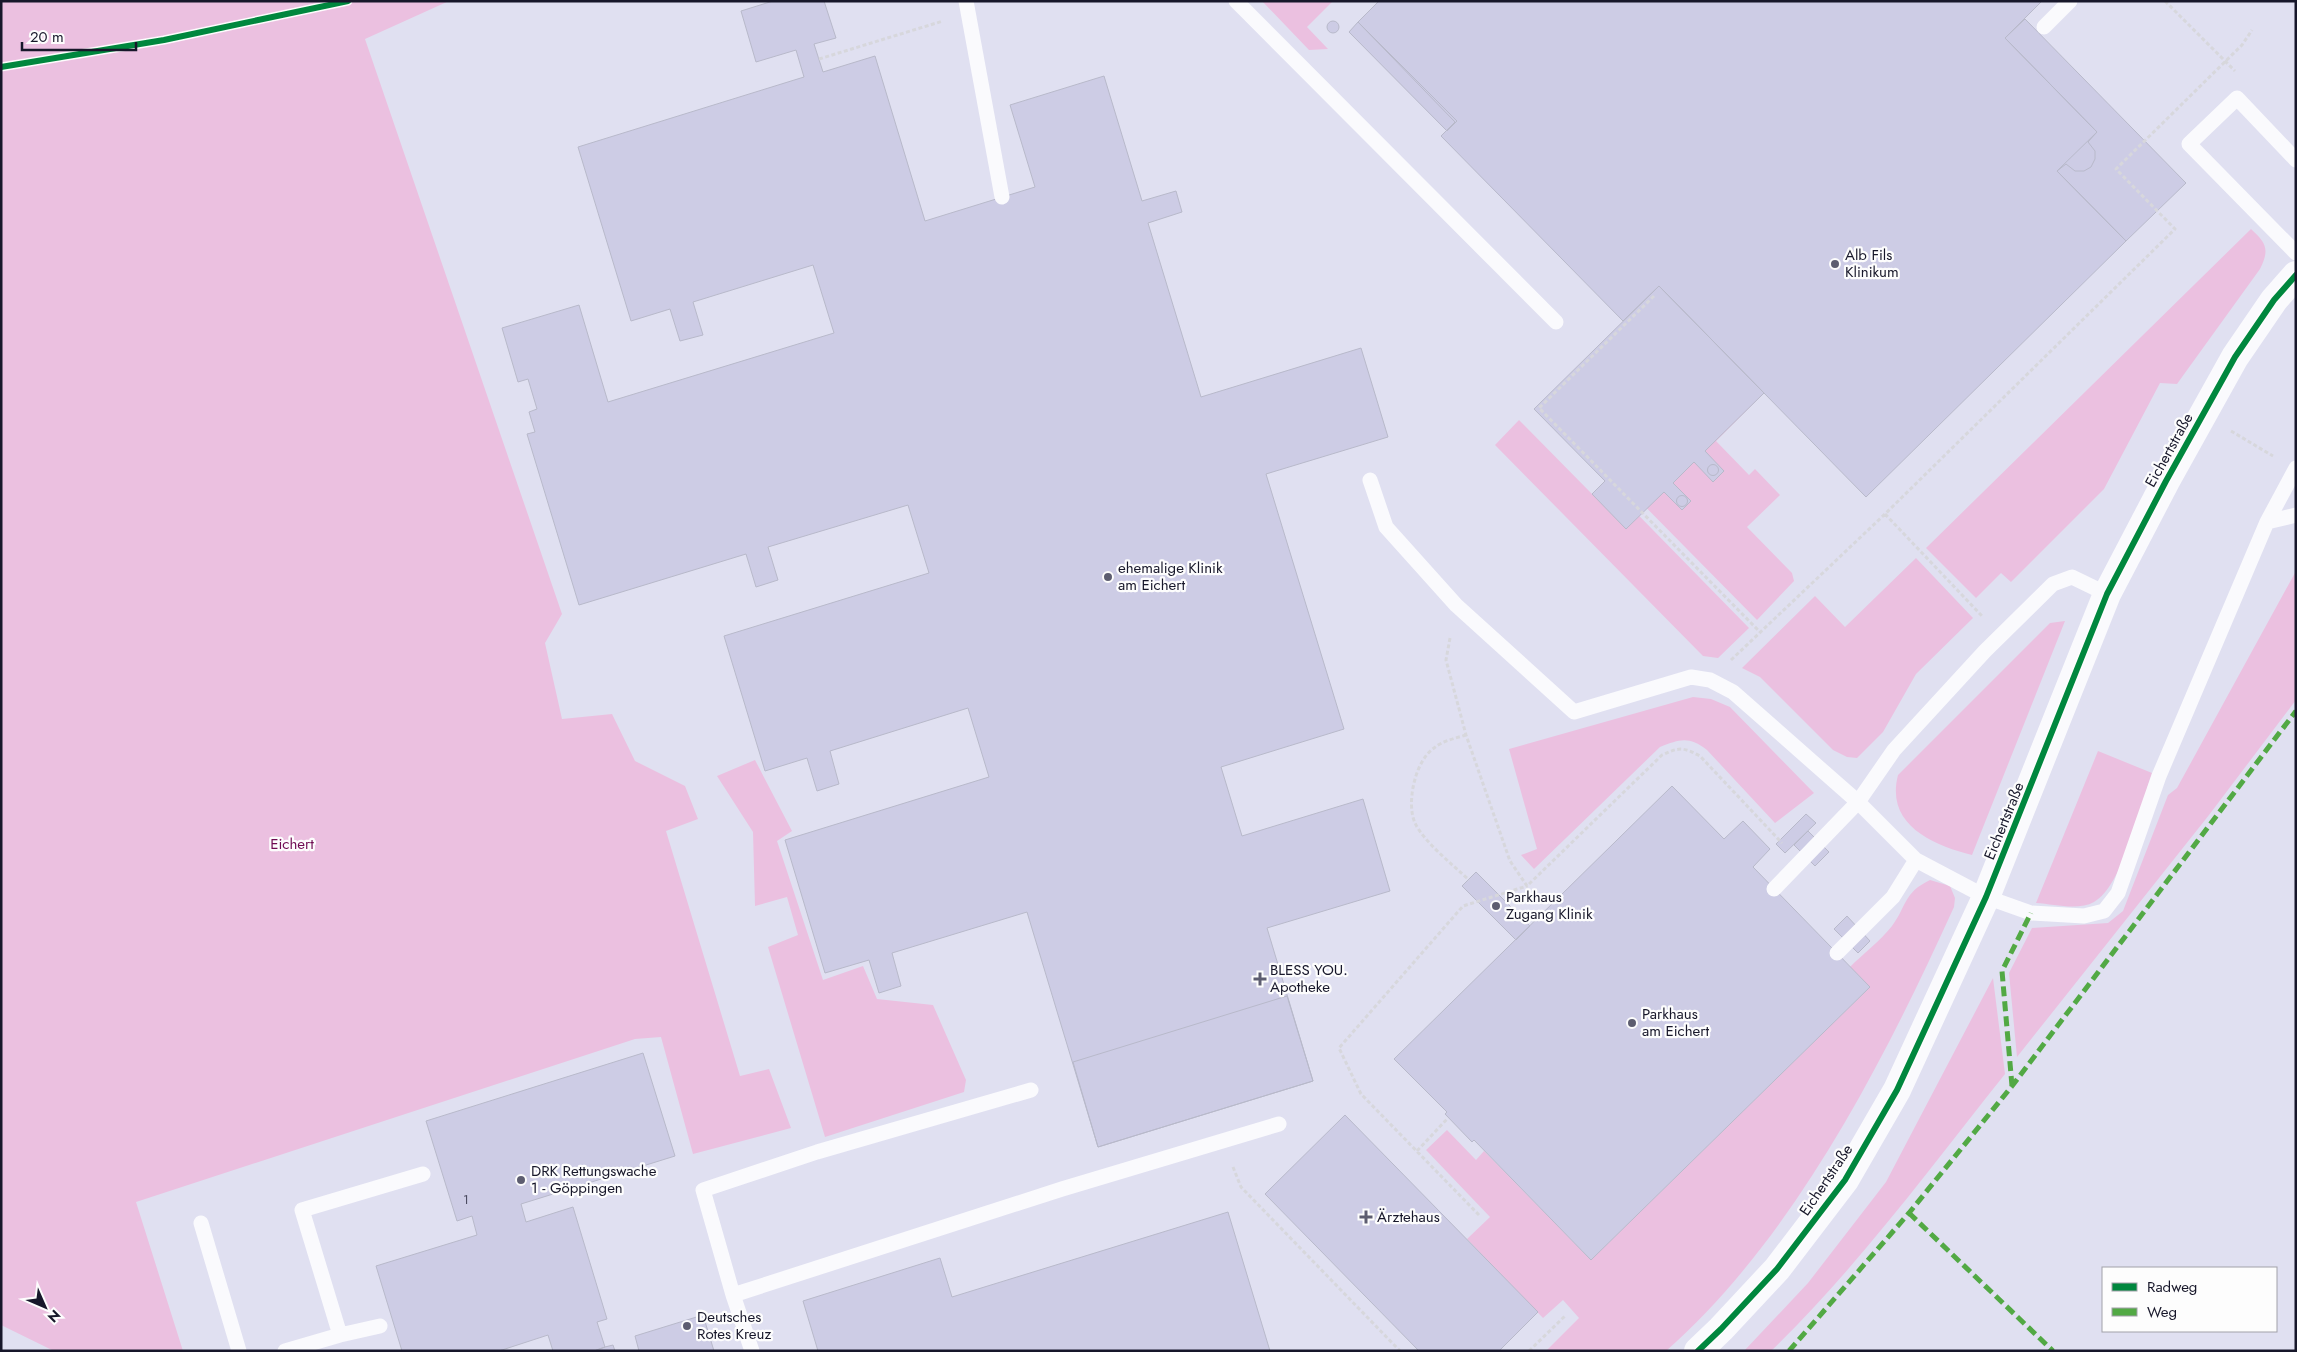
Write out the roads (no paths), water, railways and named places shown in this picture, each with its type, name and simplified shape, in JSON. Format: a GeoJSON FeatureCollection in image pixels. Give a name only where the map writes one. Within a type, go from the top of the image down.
{"type":"FeatureCollection","features":[{"type":"Feature","properties":{"kind":"street","name":"Eichertstraße"},"geometry":{"type":"LineString","coordinates":[[1698,1351],[1778,1270],[1845,1180],[1897,1090],[1986,897],[2107,594],[2203,413],[2235,357],[2274,300],[2296,276]]}},
{"type":"Feature","properties":{"kind":"lane"},"geometry":{"type":"LineString","coordinates":[[1236,1],[1556,322]]}},
{"type":"Feature","properties":{"kind":"lane"},"geometry":{"type":"LineString","coordinates":[[2044,27],[2070,1]]}},
{"type":"Feature","properties":{"kind":"lane"},"geometry":{"type":"LineString","coordinates":[[967,7],[1002,197]]}},
{"type":"Feature","properties":{"kind":"lane"},"geometry":{"type":"LineString","coordinates":[[2296,160],[2236,98],[2189,144],[2296,253]]}},
{"type":"Feature","properties":{"kind":"lane"},"geometry":{"type":"LineString","coordinates":[[1370,480],[1386,527],[1456,605],[1574,712],[1691,678],[1710,680],[1734,692],[1858,802],[1916,860],[1986,897],[2031,913],[2084,916],[2104,911],[2118,893],[2159,776],[2266,522],[2295,468]]}},
{"type":"Feature","properties":{"kind":"lane"},"geometry":{"type":"LineString","coordinates":[[2266,522],[2296,515]]}},
{"type":"Feature","properties":{"kind":"lane"},"geometry":{"type":"LineString","coordinates":[[1774,889],[1858,802],[1894,750],[1985,651],[2053,584],[2072,577],[2107,594]]}},
{"type":"Feature","properties":{"kind":"lane"},"geometry":{"type":"LineString","coordinates":[[1837,953],[1893,897],[1916,860]]}},
{"type":"Feature","properties":{"kind":"lane"},"geometry":{"type":"LineString","coordinates":[[752,1351],[733,1295],[704,1190],[817,1152],[1031,1090]]}},
{"type":"Feature","properties":{"kind":"lane"},"geometry":{"type":"LineString","coordinates":[[733,1295],[1062,1189],[1279,1124]]}},
{"type":"Feature","properties":{"kind":"lane"},"geometry":{"type":"LineString","coordinates":[[340,1334],[302,1210],[423,1174]]}},
{"type":"Feature","properties":{"kind":"lane"},"geometry":{"type":"LineString","coordinates":[[200,1223],[240,1351]]}},
{"type":"Feature","properties":{"kind":"lane"},"geometry":{"type":"LineString","coordinates":[[285,1351],[340,1334],[380,1326]]}},
{"type":"Feature","properties":{"kind":"place","name":"Alb Fils Klinikum"},"geometry":{"type":"Point","coordinates":[1835,264]}},
{"type":"Feature","properties":{"kind":"place","name":"ehemalige Klinik am Eichert"},"geometry":{"type":"Point","coordinates":[1108,577]}},
{"type":"Feature","properties":{"kind":"place","name":"Parkhaus Zugang Klinik"},"geometry":{"type":"Point","coordinates":[1496,906]}},
{"type":"Feature","properties":{"kind":"place","name":"BLESS YOU. Apotheke"},"geometry":{"type":"Point","coordinates":[1260,979]}},
{"type":"Feature","properties":{"kind":"place","name":"Parkhaus am Eichert"},"geometry":{"type":"Point","coordinates":[1632,1023]}},
{"type":"Feature","properties":{"kind":"place","name":"DRK Rettungswache 1 - Göppingen"},"geometry":{"type":"Point","coordinates":[521,1180]}},
{"type":"Feature","properties":{"kind":"place","name":"Ärztehaus"},"geometry":{"type":"Point","coordinates":[1366,1217]}},
{"type":"Feature","properties":{"kind":"place","name":"Deutsches Rotes Kreuz"},"geometry":{"type":"Point","coordinates":[687,1326]}},
{"type":"Feature","properties":{"kind":"park label","name":"Eichert"},"geometry":{"type":"Point","coordinates":[292,844]}}]}
